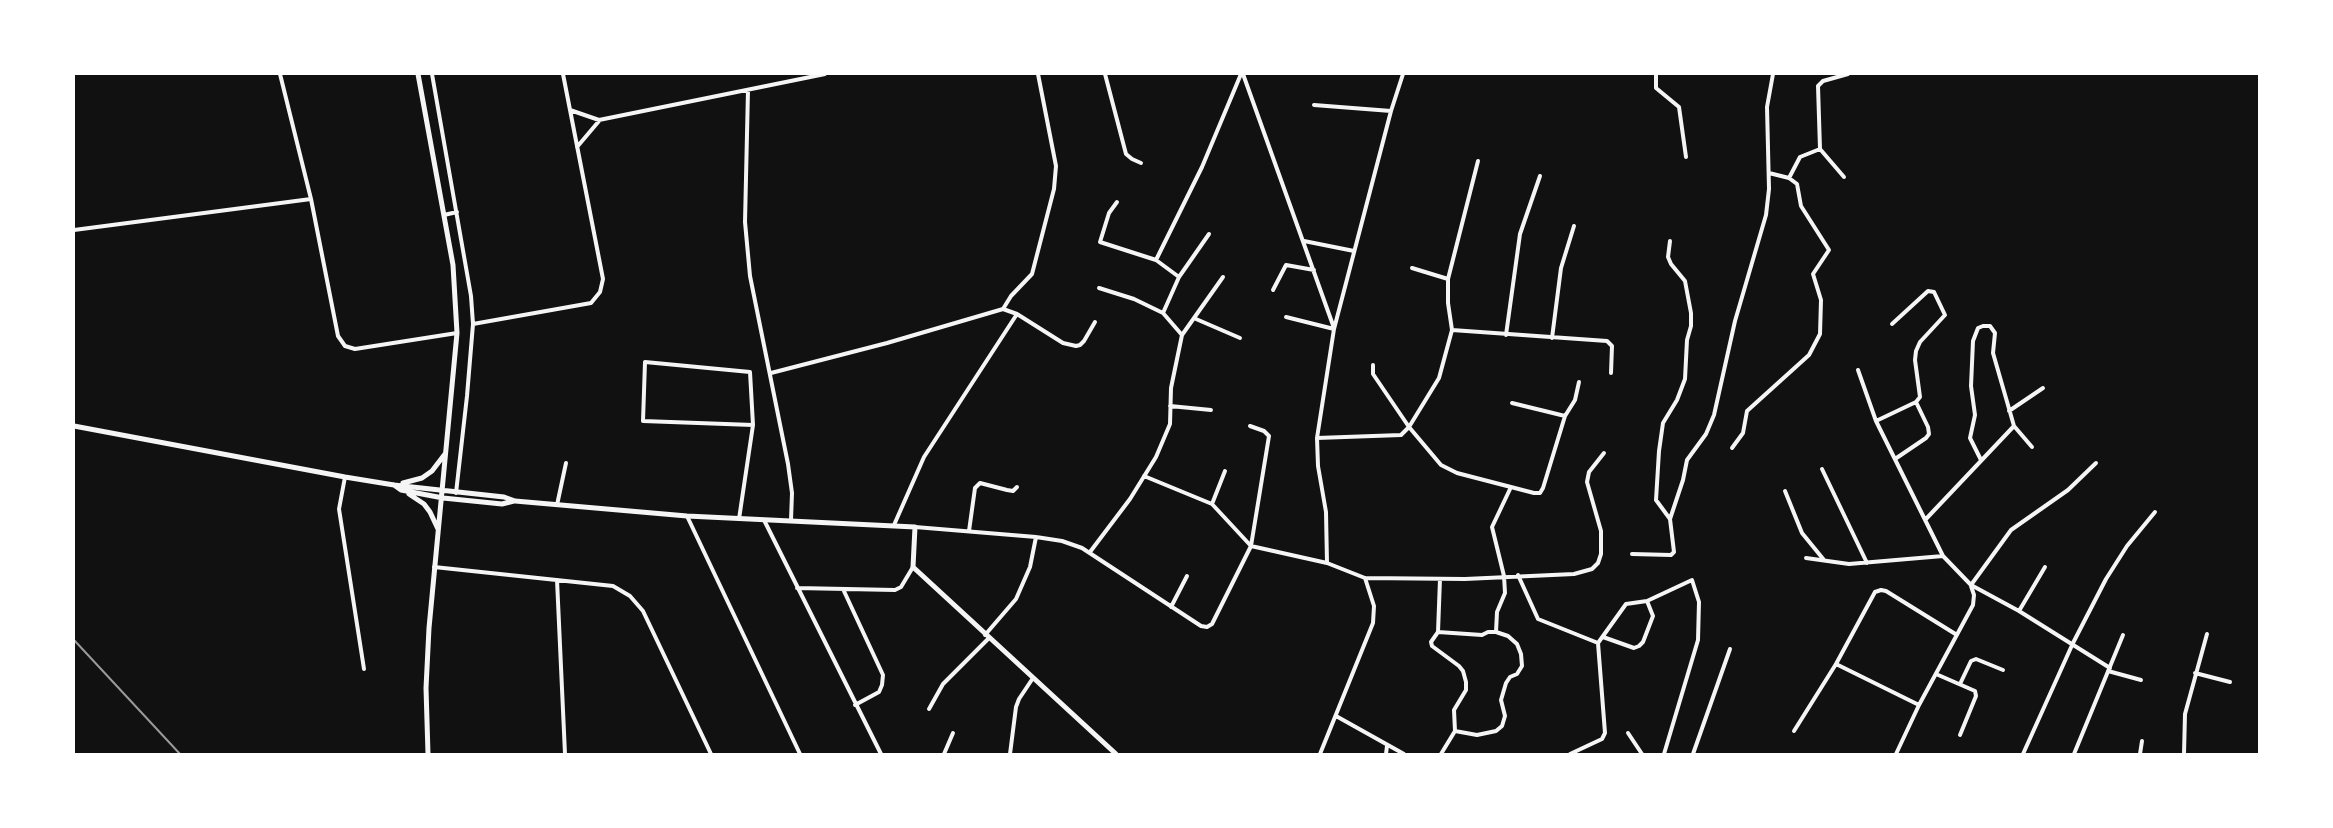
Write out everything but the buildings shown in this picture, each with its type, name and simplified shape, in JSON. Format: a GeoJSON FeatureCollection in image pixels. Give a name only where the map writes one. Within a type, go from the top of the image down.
{"type":"FeatureCollection","features":[{"type":"Feature","properties":{"kind":"main road"},"geometry":{"type":"LineString","coordinates":[[418,74],[453,265],[458,333],[443,498],[434,567],[426,688],[428,754]]}},
{"type":"Feature","properties":{"kind":"main road"},"geometry":{"type":"LineString","coordinates":[[74,426],[345,477],[394,484],[443,498],[502,504],[515,501]]}},
{"type":"Feature","properties":{"kind":"main road"},"geometry":{"type":"LineString","coordinates":[[401,487],[432,471],[446,452]]}},
{"type":"Feature","properties":{"kind":"main road"},"geometry":{"type":"LineString","coordinates":[[401,487],[504,497],[515,501],[687,516],[915,527],[913,567],[1113,753]]}},
{"type":"Feature","properties":{"kind":"main road"},"geometry":{"type":"LineString","coordinates":[[401,487],[424,504],[438,531]]}},
{"type":"Feature","properties":{"kind":"street"},"geometry":{"type":"LineString","coordinates":[[280,74],[310,199],[338,336],[345,346],[355,349],[458,333]]}},
{"type":"Feature","properties":{"kind":"street"},"geometry":{"type":"LineString","coordinates":[[432,74],[471,296],[472,324],[467,396],[456,500]]}},
{"type":"Feature","properties":{"kind":"street"},"geometry":{"type":"LineString","coordinates":[[472,324],[591,303],[600,292],[603,279],[563,74]]}},
{"type":"Feature","properties":{"kind":"street"},"geometry":{"type":"LineString","coordinates":[[570,110],[599,120],[825,74]]}},
{"type":"Feature","properties":{"kind":"street"},"geometry":{"type":"LineString","coordinates":[[1003,309],[1011,296],[1032,274],[1054,189],[1056,166],[1038,74]]}},
{"type":"Feature","properties":{"kind":"street"},"geometry":{"type":"LineString","coordinates":[[1105,74],[1126,154],[1141,163]]}},
{"type":"Feature","properties":{"kind":"street"},"geometry":{"type":"LineString","coordinates":[[1242,74],[1334,329]]}},
{"type":"Feature","properties":{"kind":"street"},"geometry":{"type":"LineString","coordinates":[[1156,260],[1202,167],[1242,74]]}},
{"type":"Feature","properties":{"kind":"street"},"geometry":{"type":"LineString","coordinates":[[1327,563],[1327,522],[1318,466],[1317,438],[1334,329],[1391,111],[1403,74]]}},
{"type":"Feature","properties":{"kind":"street"},"geometry":{"type":"LineString","coordinates":[[1656,74],[1656,88],[1679,107],[1686,157]]}},
{"type":"Feature","properties":{"kind":"street"},"geometry":{"type":"LineString","coordinates":[[1632,554],[1671,555],[1674,552],[1670,519],[1687,460],[1706,434],[1714,415],[1735,321],[1766,215],[1769,173],[1767,107],[1773,74]]}},
{"type":"Feature","properties":{"kind":"street"},"geometry":{"type":"LineString","coordinates":[[1844,177],[1820,149],[1818,86],[1823,81],[1845,74]]}},
{"type":"Feature","properties":{"kind":"street"},"geometry":{"type":"LineString","coordinates":[[748,90],[745,222],[750,276],[790,473],[791,520]]}},
{"type":"Feature","properties":{"kind":"street"},"geometry":{"type":"LineString","coordinates":[[1314,105],[1391,111]]}},
{"type":"Feature","properties":{"kind":"street"},"geometry":{"type":"LineString","coordinates":[[577,148],[599,120]]}},
{"type":"Feature","properties":{"kind":"street"},"geometry":{"type":"LineString","coordinates":[[1789,178],[1800,157],[1820,149]]}},
{"type":"Feature","properties":{"kind":"street"},"geometry":{"type":"LineString","coordinates":[[1317,438],[1398,436],[1409,427],[1439,378],[1452,330],[1448,303],[1448,279],[1478,161]]}},
{"type":"Feature","properties":{"kind":"street"},"geometry":{"type":"LineString","coordinates":[[1732,448],[1743,433],[1747,411],[1809,355],[1820,334],[1821,300],[1813,274],[1829,250],[1801,206],[1797,184],[1789,178],[1769,173]]}},
{"type":"Feature","properties":{"kind":"street"},"geometry":{"type":"LineString","coordinates":[[1506,335],[1520,234],[1540,176]]}},
{"type":"Feature","properties":{"kind":"street"},"geometry":{"type":"LineString","coordinates":[[74,230],[310,199]]}},
{"type":"Feature","properties":{"kind":"street"},"geometry":{"type":"LineString","coordinates":[[1116,202],[1109,213],[1100,242],[1156,260],[1179,277]]}},
{"type":"Feature","properties":{"kind":"street"},"geometry":{"type":"LineString","coordinates":[[444,215],[457,213]]}},
{"type":"Feature","properties":{"kind":"street"},"geometry":{"type":"LineString","coordinates":[[1552,338],[1561,268],[1574,226]]}},
{"type":"Feature","properties":{"kind":"street"},"geometry":{"type":"LineString","coordinates":[[1163,313],[1179,277],[1209,234]]}},
{"type":"Feature","properties":{"kind":"street"},"geometry":{"type":"LineString","coordinates":[[1304,241],[1354,252]]}},
{"type":"Feature","properties":{"kind":"street"},"geometry":{"type":"LineString","coordinates":[[1670,241],[1668,257],[1685,281],[1691,326],[1687,340],[1685,379],[1677,400],[1663,423],[1659,451],[1656,500],[1670,519]]}},
{"type":"Feature","properties":{"kind":"street"},"geometry":{"type":"LineString","coordinates":[[1273,290],[1286,266],[1314,270]]}},
{"type":"Feature","properties":{"kind":"street"},"geometry":{"type":"LineString","coordinates":[[1412,268],[1448,279]]}},
{"type":"Feature","properties":{"kind":"street"},"geometry":{"type":"LineString","coordinates":[[1090,552],[1130,499],[1156,457],[1170,424],[1171,388],[1182,335],[1196,319],[1223,277]]}},
{"type":"Feature","properties":{"kind":"street"},"geometry":{"type":"LineString","coordinates":[[1099,288],[1134,298],[1163,313],[1182,335]]}},
{"type":"Feature","properties":{"kind":"street"},"geometry":{"type":"LineString","coordinates":[[1876,421],[1916,402],[1920,397],[1914,360],[1916,351],[1920,342],[1944,318],[1944,310],[1934,292],[1928,291],[1892,324]]}},
{"type":"Feature","properties":{"kind":"street"},"geometry":{"type":"LineString","coordinates":[[771,373],[887,343],[1003,309],[1017,314],[1063,343],[1076,346],[1084,341],[1095,322]]}},
{"type":"Feature","properties":{"kind":"street"},"geometry":{"type":"LineString","coordinates":[[894,525],[924,457],[1017,314]]}},
{"type":"Feature","properties":{"kind":"street"},"geometry":{"type":"LineString","coordinates":[[1286,317],[1334,329]]}},
{"type":"Feature","properties":{"kind":"street"},"geometry":{"type":"LineString","coordinates":[[1196,319],[1240,339]]}},
{"type":"Feature","properties":{"kind":"street"},"geometry":{"type":"LineString","coordinates":[[1981,460],[1970,438],[1975,415],[1971,386],[1972,341],[1978,328],[1983,326],[1990,326],[1995,333],[1993,353],[2014,426],[2032,447]]}},
{"type":"Feature","properties":{"kind":"street"},"geometry":{"type":"LineString","coordinates":[[1452,330],[1610,342],[1612,346],[1611,373]]}},
{"type":"Feature","properties":{"kind":"street"},"geometry":{"type":"LineString","coordinates":[[739,519],[753,425],[750,372],[645,362],[643,421],[753,425]]}},
{"type":"Feature","properties":{"kind":"street"},"geometry":{"type":"LineString","coordinates":[[1373,365],[1373,374],[1409,427],[1441,465],[1457,472],[1540,493],[1565,416],[1575,400],[1579,382]]}},
{"type":"Feature","properties":{"kind":"street"},"geometry":{"type":"LineString","coordinates":[[1858,370],[1876,421],[1943,556],[1971,585],[2073,643],[2109,670],[2141,680]]}},
{"type":"Feature","properties":{"kind":"street"},"geometry":{"type":"LineString","coordinates":[[2009,411],[2043,388]]}},
{"type":"Feature","properties":{"kind":"street"},"geometry":{"type":"LineString","coordinates":[[1895,459],[1929,434],[1929,427],[1916,402]]}},
{"type":"Feature","properties":{"kind":"street"},"geometry":{"type":"LineString","coordinates":[[1512,403],[1565,416]]}},
{"type":"Feature","properties":{"kind":"street"},"geometry":{"type":"LineString","coordinates":[[1170,406],[1211,411]]}},
{"type":"Feature","properties":{"kind":"street"},"geometry":{"type":"LineString","coordinates":[[915,527],[1062,541],[1090,552],[1171,607],[1201,626],[1207,627],[1212,624],[1251,546],[1269,436],[1264,431],[1250,426]]}},
{"type":"Feature","properties":{"kind":"street"},"geometry":{"type":"LineString","coordinates":[[1925,520],[2014,426]]}},
{"type":"Feature","properties":{"kind":"street"},"geometry":{"type":"LineString","coordinates":[[1144,476],[1212,504],[1251,546],[1327,563],[1365,578],[1440,579],[1574,574],[1592,569],[1598,563],[1601,554],[1601,531],[1587,482],[1589,472],[1604,453]]}},
{"type":"Feature","properties":{"kind":"street"},"geometry":{"type":"LineString","coordinates":[[557,505],[566,463]]}},
{"type":"Feature","properties":{"kind":"street"},"geometry":{"type":"LineString","coordinates":[[1971,585],[2011,530],[2068,490],[2096,463]]}},
{"type":"Feature","properties":{"kind":"street"},"geometry":{"type":"LineString","coordinates":[[1822,469],[1867,563]]}},
{"type":"Feature","properties":{"kind":"street"},"geometry":{"type":"LineString","coordinates":[[1212,504],[1225,471]]}},
{"type":"Feature","properties":{"kind":"street"},"geometry":{"type":"LineString","coordinates":[[345,477],[339,509],[364,669]]}},
{"type":"Feature","properties":{"kind":"street"},"geometry":{"type":"LineString","coordinates":[[969,531],[975,488],[980,483],[1013,491],[1017,487]]}},
{"type":"Feature","properties":{"kind":"street"},"geometry":{"type":"LineString","coordinates":[[1496,632],[1497,612],[1505,593],[1504,576],[1492,527],[1511,487]]}},
{"type":"Feature","properties":{"kind":"street"},"geometry":{"type":"LineString","coordinates":[[1785,491],[1802,532],[1824,561]]}},
{"type":"Feature","properties":{"kind":"street"},"geometry":{"type":"LineString","coordinates":[[2023,754],[2073,643],[2106,579],[2127,546],[2155,512]]}},
{"type":"Feature","properties":{"kind":"street"},"geometry":{"type":"LineString","coordinates":[[687,516],[800,754]]}},
{"type":"Feature","properties":{"kind":"street"},"geometry":{"type":"LineString","coordinates":[[764,520],[881,754]]}},
{"type":"Feature","properties":{"kind":"street"},"geometry":{"type":"LineString","coordinates":[[928,709],[943,684],[987,637],[1016,599],[1030,567],[1036,537]]}},
{"type":"Feature","properties":{"kind":"street"},"geometry":{"type":"LineString","coordinates":[[1806,558],[1849,564],[1943,556]]}},
{"type":"Feature","properties":{"kind":"street"},"geometry":{"type":"LineString","coordinates":[[434,567],[613,586],[630,596],[644,611],[711,754]]}},
{"type":"Feature","properties":{"kind":"street"},"geometry":{"type":"LineString","coordinates":[[796,588],[895,590],[901,588],[913,567]]}},
{"type":"Feature","properties":{"kind":"street"},"geometry":{"type":"LineString","coordinates":[[2019,611],[2045,567]]}},
{"type":"Feature","properties":{"kind":"street"},"geometry":{"type":"LineString","coordinates":[[1518,575],[1538,618],[1598,643]]}},
{"type":"Feature","properties":{"kind":"street"},"geometry":{"type":"LineString","coordinates":[[1171,607],[1187,576]]}},
{"type":"Feature","properties":{"kind":"street"},"geometry":{"type":"LineString","coordinates":[[1320,754],[1373,623],[1374,606],[1365,578]]}},
{"type":"Feature","properties":{"kind":"street"},"geometry":{"type":"LineString","coordinates":[[1440,579],[1438,632],[1431,642],[1432,646],[1459,666],[1466,682],[1466,690],[1454,710],[1455,730],[1441,754]]}},
{"type":"Feature","properties":{"kind":"street"},"geometry":{"type":"LineString","coordinates":[[1570,754],[1602,739],[1605,733],[1598,643],[1626,604],[1647,601],[1689,579],[1695,582],[1699,602],[1698,640],[1664,754]]}},
{"type":"Feature","properties":{"kind":"street"},"geometry":{"type":"LineString","coordinates":[[557,580],[565,754]]}},
{"type":"Feature","properties":{"kind":"street"},"geometry":{"type":"LineString","coordinates":[[1896,754],[1919,705],[1973,605],[1974,595],[1971,585]]}},
{"type":"Feature","properties":{"kind":"street"},"geometry":{"type":"LineString","coordinates":[[843,589],[883,675],[879,692],[855,705]]}},
{"type":"Feature","properties":{"kind":"street"},"geometry":{"type":"LineString","coordinates":[[1794,731],[1836,664],[1875,592],[1881,590],[1957,635]]}},
{"type":"Feature","properties":{"kind":"street"},"geometry":{"type":"LineString","coordinates":[[1603,637],[1634,648],[1639,646],[1643,642],[1653,616],[1647,601]]}},
{"type":"Feature","properties":{"kind":"street"},"geometry":{"type":"LineString","coordinates":[[1438,632],[1482,634],[1496,632],[1508,636],[1517,644],[1522,666],[1517,674],[1510,677],[1506,683],[1501,700],[1505,716],[1502,726],[1496,731],[1477,735],[1455,730]]}},
{"type":"Feature","properties":{"kind":"street"},"geometry":{"type":"LineString","coordinates":[[2184,754],[2185,714],[2207,634]]}},
{"type":"Feature","properties":{"kind":"street"},"geometry":{"type":"LineString","coordinates":[[2074,754],[2123,635]]}},
{"type":"Feature","properties":{"kind":"street"},"geometry":{"type":"LineString","coordinates":[[1693,754],[1730,649]]}},
{"type":"Feature","properties":{"kind":"street"},"geometry":{"type":"LineString","coordinates":[[1960,684],[1971,661],[1976,659],[2003,670]]}},
{"type":"Feature","properties":{"kind":"street"},"geometry":{"type":"LineString","coordinates":[[1836,664],[1919,705]]}},
{"type":"Feature","properties":{"kind":"street"},"geometry":{"type":"LineString","coordinates":[[2195,673],[2230,682]]}},
{"type":"Feature","properties":{"kind":"street"},"geometry":{"type":"LineString","coordinates":[[1936,674],[1973,689],[1976,696],[1960,735]]}},
{"type":"Feature","properties":{"kind":"street"},"geometry":{"type":"LineString","coordinates":[[1010,754],[1016,707],[1033,677]]}},
{"type":"Feature","properties":{"kind":"street"},"geometry":{"type":"LineString","coordinates":[[1336,716],[1404,754]]}},
{"type":"Feature","properties":{"kind":"street"},"geometry":{"type":"LineString","coordinates":[[944,754],[953,733]]}},
{"type":"Feature","properties":{"kind":"street"},"geometry":{"type":"LineString","coordinates":[[1628,733],[1642,754]]}},
{"type":"Feature","properties":{"kind":"street"},"geometry":{"type":"LineString","coordinates":[[2140,754],[2142,741]]}},
{"type":"Feature","properties":{"kind":"street"},"geometry":{"type":"LineString","coordinates":[[1386,754],[1387,746]]}},
{"type":"Feature","properties":{"kind":"railway"},"geometry":{"type":"LineString","coordinates":[[74,640],[180,754]]}}]}
